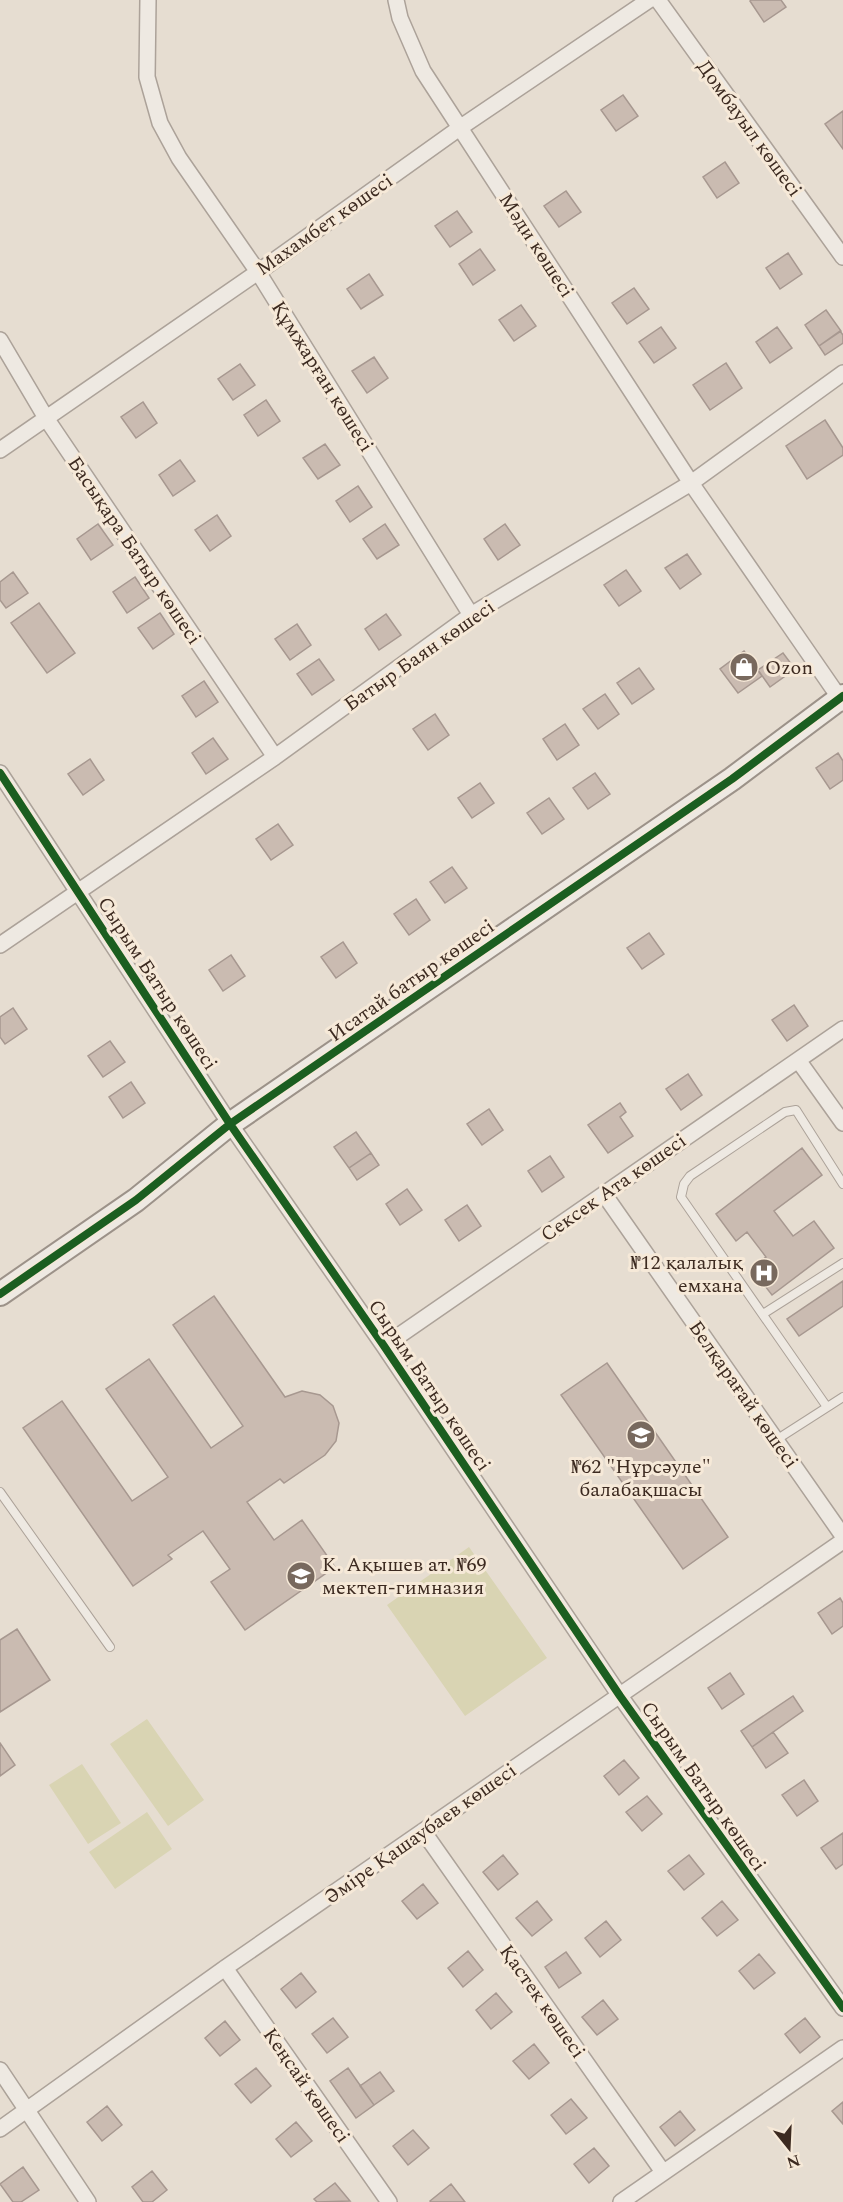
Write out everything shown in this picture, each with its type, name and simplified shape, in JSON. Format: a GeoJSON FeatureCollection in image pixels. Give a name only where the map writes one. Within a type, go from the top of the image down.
{"type":"FeatureCollection","features":[{"type":"Feature","properties":{"kind":"street","name":"Құмжарған көшесі"},"geometry":{"type":"LineString","coordinates":[[148,0],[147,77],[160,123],[179,158],[258,272],[471,615]]}},
{"type":"Feature","properties":{"kind":"street","name":"Мәди көшесі"},"geometry":{"type":"LineString","coordinates":[[396,0],[400,18],[423,71],[691,483],[842,699]]}},
{"type":"Feature","properties":{"kind":"street","name":"Махамбет көшесі"},"geometry":{"type":"LineString","coordinates":[[0,450],[258,272],[461,127],[649,0]]}},
{"type":"Feature","properties":{"kind":"street","name":"Домбауыл көшесі"},"geometry":{"type":"LineString","coordinates":[[658,0],[843,257]]}},
{"type":"Feature","properties":{"kind":"street","name":"Басықара Батыр көшесі"},"geometry":{"type":"LineString","coordinates":[[0,340],[46,418],[274,757]]}},
{"type":"Feature","properties":{"kind":"street","name":"Батыр Баян көшесі"},"geometry":{"type":"LineString","coordinates":[[0,945],[274,757],[471,615],[691,483],[843,373]]}},
{"type":"Feature","properties":{"kind":"street","name":"Исатай батыр көшесі"},"geometry":{"type":"LineString","coordinates":[[0,1294],[136,1200],[230,1124],[722,785],[842,699]]}},
{"type":"Feature","properties":{"kind":"street","name":"Сырым Батыр көшесі"},"geometry":{"type":"LineString","coordinates":[[0,773],[79,890],[230,1124],[384,1346],[620,1695],[843,2008]]}},
{"type":"Feature","properties":{"kind":"street","name":"Сексек Ата көшесі"},"geometry":{"type":"LineString","coordinates":[[384,1346],[843,1029]]}},
{"type":"Feature","properties":{"kind":"street"},"geometry":{"type":"LineString","coordinates":[[798,1060],[843,1123]]}},
{"type":"Feature","properties":{"kind":"street","name":"Белқарағай көшесі"},"geometry":{"type":"LineString","coordinates":[[604,1194],[843,1538]]}},
{"type":"Feature","properties":{"kind":"street","name":"Әміре Қашаубаев көшесі"},"geometry":{"type":"LineString","coordinates":[[0,2129],[225,1968],[843,1538]]}},
{"type":"Feature","properties":{"kind":"street","name":"Қастек көшесі"},"geometry":{"type":"LineString","coordinates":[[423,1831],[663,2172]]}},
{"type":"Feature","properties":{"kind":"street","name":"Кеңсай көшесі"},"geometry":{"type":"LineString","coordinates":[[225,1968],[389,2202]]}},
{"type":"Feature","properties":{"kind":"street"},"geometry":{"type":"LineString","coordinates":[[621,2202],[843,2048]]}},
{"type":"Feature","properties":{"kind":"street"},"geometry":{"type":"LineString","coordinates":[[0,2070],[88,2202]]}},
{"type":"Feature","properties":{"kind":"lane"},"geometry":{"type":"LineString","coordinates":[[827,1407],[681,1197],[684,1184],[690,1176],[785,1112],[796,1110],[843,1184]]}},
{"type":"Feature","properties":{"kind":"lane"},"geometry":{"type":"LineString","coordinates":[[763,1314],[843,1263]]}},
{"type":"Feature","properties":{"kind":"lane"},"geometry":{"type":"LineString","coordinates":[[776,1440],[843,1397]]}},
{"type":"Feature","properties":{"kind":"lane"},"geometry":{"type":"LineString","coordinates":[[0,1492],[110,1647]]}},
{"type":"Feature","properties":{"kind":"shaded area"},"geometry":{"type":"Polygon","coordinates":[[[469,1547],[547,1658],[465,1716],[387,1605],[469,1547]]]}},
{"type":"Feature","properties":{"kind":"shaded area"},"geometry":{"type":"Polygon","coordinates":[[[147,1719],[204,1800],[168,1826],[110,1744],[147,1719]]]}},
{"type":"Feature","properties":{"kind":"shaded area"},"geometry":{"type":"Polygon","coordinates":[[[82,1764],[121,1823],[88,1844],[49,1785],[82,1764]]]}},
{"type":"Feature","properties":{"kind":"shaded area"},"geometry":{"type":"Polygon","coordinates":[[[147,1812],[172,1849],[115,1889],[89,1852],[147,1812]]]}},
{"type":"Feature","properties":{"kind":"building"},"geometry":{"type":"Polygon","coordinates":[[[751,0],[781,0],[786,7],[764,22],[751,0]]]}},
{"type":"Feature","properties":{"kind":"building"},"geometry":{"type":"Polygon","coordinates":[[[623,95],[638,116],[616,131],[601,110],[623,95]]]}},
{"type":"Feature","properties":{"kind":"building"},"geometry":{"type":"Polygon","coordinates":[[[843,111],[843,149],[825,124],[843,111]]]}},
{"type":"Feature","properties":{"kind":"building"},"geometry":{"type":"Polygon","coordinates":[[[725,162],[739,183],[717,198],[703,177],[725,162]]]}},
{"type":"Feature","properties":{"kind":"building"},"geometry":{"type":"Polygon","coordinates":[[[566,191],[581,212],[559,227],[544,206],[566,191]]]}},
{"type":"Feature","properties":{"kind":"building"},"geometry":{"type":"Polygon","coordinates":[[[457,211],[472,232],[450,247],[435,226],[457,211]]]}},
{"type":"Feature","properties":{"kind":"building"},"geometry":{"type":"Polygon","coordinates":[[[480,249],[495,270],[473,285],[459,264],[480,249]]]}},
{"type":"Feature","properties":{"kind":"building"},"geometry":{"type":"Polygon","coordinates":[[[788,253],[802,274],[780,289],[766,268],[788,253]]]}},
{"type":"Feature","properties":{"kind":"building"},"geometry":{"type":"Polygon","coordinates":[[[369,274],[383,295],[361,309],[347,289],[369,274]]]}},
{"type":"Feature","properties":{"kind":"building"},"geometry":{"type":"Polygon","coordinates":[[[634,288],[649,309],[627,324],[612,303],[634,288]]]}},
{"type":"Feature","properties":{"kind":"building"},"geometry":{"type":"Polygon","coordinates":[[[521,305],[536,326],[514,341],[499,320],[521,305]]]}},
{"type":"Feature","properties":{"kind":"building"},"geometry":{"type":"Polygon","coordinates":[[[826,310],[841,331],[819,346],[805,325],[826,310]]]}},
{"type":"Feature","properties":{"kind":"building"},"geometry":{"type":"Polygon","coordinates":[[[661,327],[676,348],[654,363],[639,342],[661,327]]]}},
{"type":"Feature","properties":{"kind":"building"},"geometry":{"type":"Polygon","coordinates":[[[777,327],[792,348],[770,363],[756,342],[777,327]]]}},
{"type":"Feature","properties":{"kind":"building"},"geometry":{"type":"Polygon","coordinates":[[[840,331],[843,335],[843,343],[825,355],[819,346],[840,331]]]}},
{"type":"Feature","properties":{"kind":"building"},"geometry":{"type":"Polygon","coordinates":[[[374,357],[388,378],[367,393],[352,371],[374,357]]]}},
{"type":"Feature","properties":{"kind":"building"},"geometry":{"type":"Polygon","coordinates":[[[726,363],[742,388],[710,410],[693,385],[726,363]]]}},
{"type":"Feature","properties":{"kind":"building"},"geometry":{"type":"Polygon","coordinates":[[[240,364],[255,385],[233,400],[218,379],[240,364]]]}},
{"type":"Feature","properties":{"kind":"building"},"geometry":{"type":"Polygon","coordinates":[[[266,400],[280,421],[258,436],[244,415],[266,400]]]}},
{"type":"Feature","properties":{"kind":"building"},"geometry":{"type":"Polygon","coordinates":[[[143,402],[157,423],[136,438],[121,417],[143,402]]]}},
{"type":"Feature","properties":{"kind":"building"},"geometry":{"type":"Polygon","coordinates":[[[825,420],[843,448],[843,455],[807,479],[786,446],[825,420]]]}},
{"type":"Feature","properties":{"kind":"building"},"geometry":{"type":"Polygon","coordinates":[[[325,444],[340,465],[318,479],[303,458],[325,444]]]}},
{"type":"Feature","properties":{"kind":"building"},"geometry":{"type":"Polygon","coordinates":[[[180,460],[195,481],[173,496],[159,475],[180,460]]]}},
{"type":"Feature","properties":{"kind":"building"},"geometry":{"type":"Polygon","coordinates":[[[358,486],[372,507],[350,522],[336,501],[358,486]]]}},
{"type":"Feature","properties":{"kind":"building"},"geometry":{"type":"Polygon","coordinates":[[[217,515],[231,536],[210,551],[195,530],[217,515]]]}},
{"type":"Feature","properties":{"kind":"building"},"geometry":{"type":"Polygon","coordinates":[[[98,524],[113,545],[91,560],[77,539],[98,524]]]}},
{"type":"Feature","properties":{"kind":"building"},"geometry":{"type":"Polygon","coordinates":[[[385,524],[399,545],[377,559],[363,539],[385,524]]]}},
{"type":"Feature","properties":{"kind":"building"},"geometry":{"type":"Polygon","coordinates":[[[505,524],[520,545],[498,560],[484,539],[505,524]]]}},
{"type":"Feature","properties":{"kind":"building"},"geometry":{"type":"Polygon","coordinates":[[[687,554],[701,574],[680,589],[665,568],[687,554]]]}},
{"type":"Feature","properties":{"kind":"building"},"geometry":{"type":"Polygon","coordinates":[[[626,570],[641,591],[619,606],[604,585],[626,570]]]}},
{"type":"Feature","properties":{"kind":"building"},"geometry":{"type":"Polygon","coordinates":[[[13,572],[28,593],[6,608],[0,600],[0,582],[13,572]]]}},
{"type":"Feature","properties":{"kind":"building"},"geometry":{"type":"Polygon","coordinates":[[[135,577],[149,598],[127,613],[113,592],[135,577]]]}},
{"type":"Feature","properties":{"kind":"building"},"geometry":{"type":"Polygon","coordinates":[[[39,603],[75,653],[47,673],[11,623],[39,603]]]}},
{"type":"Feature","properties":{"kind":"building"},"geometry":{"type":"Polygon","coordinates":[[[160,613],[174,634],[153,649],[138,628],[160,613]]]}},
{"type":"Feature","properties":{"kind":"building"},"geometry":{"type":"Polygon","coordinates":[[[386,614],[401,635],[379,650],[365,629],[386,614]]]}},
{"type":"Feature","properties":{"kind":"building"},"geometry":{"type":"Polygon","coordinates":[[[297,624],[311,645],[290,660],[275,639],[297,624]]]}},
{"type":"Feature","properties":{"kind":"building"},"geometry":{"type":"Polygon","coordinates":[[[744,651],[762,676],[738,693],[720,669],[744,651]]]}},
{"type":"Feature","properties":{"kind":"building"},"geometry":{"type":"Polygon","coordinates":[[[783,653],[795,669],[770,687],[758,670],[783,653]]]}},
{"type":"Feature","properties":{"kind":"building"},"geometry":{"type":"Polygon","coordinates":[[[319,659],[334,680],[312,695],[297,674],[319,659]]]}},
{"type":"Feature","properties":{"kind":"building"},"geometry":{"type":"Polygon","coordinates":[[[639,668],[654,689],[632,704],[617,683],[639,668]]]}},
{"type":"Feature","properties":{"kind":"building"},"geometry":{"type":"Polygon","coordinates":[[[204,681],[218,702],[196,717],[182,696],[204,681]]]}},
{"type":"Feature","properties":{"kind":"building"},"geometry":{"type":"Polygon","coordinates":[[[605,694],[619,714],[598,729],[583,709],[605,694]]]}},
{"type":"Feature","properties":{"kind":"building"},"geometry":{"type":"Polygon","coordinates":[[[435,714],[449,735],[428,750],[413,729],[435,714]]]}},
{"type":"Feature","properties":{"kind":"building"},"geometry":{"type":"Polygon","coordinates":[[[565,724],[579,745],[557,760],[543,739],[565,724]]]}},
{"type":"Feature","properties":{"kind":"building"},"geometry":{"type":"Polygon","coordinates":[[[213,738],[228,759],[206,774],[192,753],[213,738]]]}},
{"type":"Feature","properties":{"kind":"building"},"geometry":{"type":"Polygon","coordinates":[[[838,753],[843,761],[843,780],[830,789],[816,768],[838,753]]]}},
{"type":"Feature","properties":{"kind":"building"},"geometry":{"type":"Polygon","coordinates":[[[90,759],[104,780],[83,795],[68,774],[90,759]]]}},
{"type":"Feature","properties":{"kind":"building"},"geometry":{"type":"Polygon","coordinates":[[[595,773],[610,794],[588,809],[573,788],[595,773]]]}},
{"type":"Feature","properties":{"kind":"building"},"geometry":{"type":"Polygon","coordinates":[[[480,783],[494,803],[472,818],[458,798],[480,783]]]}},
{"type":"Feature","properties":{"kind":"building"},"geometry":{"type":"Polygon","coordinates":[[[549,798],[564,819],[542,834],[527,813],[549,798]]]}},
{"type":"Feature","properties":{"kind":"building"},"geometry":{"type":"Polygon","coordinates":[[[278,824],[293,845],[271,860],[256,839],[278,824]]]}},
{"type":"Feature","properties":{"kind":"building"},"geometry":{"type":"Polygon","coordinates":[[[452,867],[467,888],[445,903],[430,882],[452,867]]]}},
{"type":"Feature","properties":{"kind":"building"},"geometry":{"type":"Polygon","coordinates":[[[416,899],[430,920],[409,935],[394,914],[416,899]]]}},
{"type":"Feature","properties":{"kind":"building"},"geometry":{"type":"Polygon","coordinates":[[[649,933],[664,954],[642,969],[627,948],[649,933]]]}},
{"type":"Feature","properties":{"kind":"building"},"geometry":{"type":"Polygon","coordinates":[[[343,942],[357,963],[336,978],[321,957],[343,942]]]}},
{"type":"Feature","properties":{"kind":"building"},"geometry":{"type":"Polygon","coordinates":[[[231,955],[245,976],[223,991],[209,970],[231,955]]]}},
{"type":"Feature","properties":{"kind":"building"},"geometry":{"type":"Polygon","coordinates":[[[794,1005],[808,1026],[787,1041],[772,1020],[794,1005]]]}},
{"type":"Feature","properties":{"kind":"building"},"geometry":{"type":"Polygon","coordinates":[[[13,1008],[27,1029],[5,1044],[0,1037],[0,1017],[13,1008]]]}},
{"type":"Feature","properties":{"kind":"building"},"geometry":{"type":"Polygon","coordinates":[[[110,1041],[125,1062],[103,1077],[88,1056],[110,1041]]]}},
{"type":"Feature","properties":{"kind":"building"},"geometry":{"type":"Polygon","coordinates":[[[688,1074],[702,1095],[681,1110],[666,1089],[688,1074]]]}},
{"type":"Feature","properties":{"kind":"building"},"geometry":{"type":"Polygon","coordinates":[[[131,1082],[145,1103],[123,1118],[109,1097],[131,1082]]]}},
{"type":"Feature","properties":{"kind":"building"},"geometry":{"type":"Polygon","coordinates":[[[620,1103],[626,1112],[620,1117],[633,1136],[608,1153],[588,1125],[620,1103]]]}},
{"type":"Feature","properties":{"kind":"building"},"geometry":{"type":"Polygon","coordinates":[[[489,1109],[503,1130],[482,1145],[467,1124],[489,1109]]]}},
{"type":"Feature","properties":{"kind":"building"},"geometry":{"type":"Polygon","coordinates":[[[356,1132],[371,1153],[349,1168],[334,1147],[356,1132]]]}},
{"type":"Feature","properties":{"kind":"building"},"geometry":{"type":"Polygon","coordinates":[[[802,1148],[822,1175],[774,1211],[793,1236],[814,1221],[834,1248],[772,1295],[751,1268],[766,1257],[747,1232],[736,1241],[716,1214],[802,1148]]]}},
{"type":"Feature","properties":{"kind":"building"},"geometry":{"type":"Polygon","coordinates":[[[371,1153],[379,1165],[357,1180],[349,1168],[371,1153]]]}},
{"type":"Feature","properties":{"kind":"building"},"geometry":{"type":"Polygon","coordinates":[[[550,1156],[564,1177],[542,1192],[528,1171],[550,1156]]]}},
{"type":"Feature","properties":{"kind":"building"},"geometry":{"type":"Polygon","coordinates":[[[407,1189],[422,1210],[400,1225],[386,1204],[407,1189]]]}},
{"type":"Feature","properties":{"kind":"building"},"geometry":{"type":"Polygon","coordinates":[[[467,1205],[481,1226],[459,1241],[445,1220],[467,1205]]]}},
{"type":"Feature","properties":{"kind":"building"},"geometry":{"type":"Polygon","coordinates":[[[843,1281],[843,1306],[799,1336],[787,1319],[843,1281]]]}},
{"type":"Feature","properties":{"kind":"building"},"geometry":{"type":"Polygon","coordinates":[[[214,1296],[285,1397],[302,1391],[320,1395],[333,1406],[339,1423],[336,1441],[325,1455],[284,1483],[280,1479],[247,1502],[274,1540],[302,1520],[335,1567],[245,1630],[211,1582],[230,1569],[203,1531],[168,1555],[172,1559],[133,1586],[23,1428],[62,1401],[132,1501],[168,1477],[106,1389],[149,1359],[211,1448],[243,1426],[173,1325],[214,1296]]]}},
{"type":"Feature","properties":{"kind":"building"},"geometry":{"type":"Polygon","coordinates":[[[607,1363],[728,1537],[683,1569],[561,1395],[607,1363]]]}},
{"type":"Feature","properties":{"kind":"building"},"geometry":{"type":"Polygon","coordinates":[[[840,1598],[843,1603],[843,1626],[832,1634],[818,1613],[840,1598]]]}},
{"type":"Feature","properties":{"kind":"building"},"geometry":{"type":"Polygon","coordinates":[[[17,1629],[50,1680],[0,1712],[0,1640],[17,1629]]]}},
{"type":"Feature","properties":{"kind":"building"},"geometry":{"type":"Polygon","coordinates":[[[730,1673],[744,1694],[722,1709],[708,1688],[730,1673]]]}},
{"type":"Feature","properties":{"kind":"building"},"geometry":{"type":"Polygon","coordinates":[[[793,1696],[803,1711],[752,1747],[741,1731],[793,1696]]]}},
{"type":"Feature","properties":{"kind":"building"},"geometry":{"type":"Polygon","coordinates":[[[773,1732],[788,1753],[766,1768],[752,1747],[773,1732]]]}},
{"type":"Feature","properties":{"kind":"building"},"geometry":{"type":"Polygon","coordinates":[[[0,1743],[15,1765],[0,1776],[0,1743]]]}},
{"type":"Feature","properties":{"kind":"building"},"geometry":{"type":"Polygon","coordinates":[[[624,1760],[639,1778],[619,1795],[604,1776],[624,1760]]]}},
{"type":"Feature","properties":{"kind":"building"},"geometry":{"type":"Polygon","coordinates":[[[804,1780],[818,1801],[797,1816],[782,1795],[804,1780]]]}},
{"type":"Feature","properties":{"kind":"building"},"geometry":{"type":"Polygon","coordinates":[[[647,1796],[662,1814],[642,1831],[626,1812],[647,1796]]]}},
{"type":"Feature","properties":{"kind":"building"},"geometry":{"type":"Polygon","coordinates":[[[843,1833],[843,1864],[836,1869],[821,1848],[843,1833]]]}},
{"type":"Feature","properties":{"kind":"building"},"geometry":{"type":"Polygon","coordinates":[[[503,1855],[518,1874],[498,1890],[483,1872],[503,1855]]]}},
{"type":"Feature","properties":{"kind":"building"},"geometry":{"type":"Polygon","coordinates":[[[689,1855],[704,1874],[684,1890],[668,1871],[689,1855]]]}},
{"type":"Feature","properties":{"kind":"building"},"geometry":{"type":"Polygon","coordinates":[[[423,1884],[438,1903],[417,1919],[402,1901],[423,1884]]]}},
{"type":"Feature","properties":{"kind":"building"},"geometry":{"type":"Polygon","coordinates":[[[537,1901],[552,1920],[532,1936],[516,1918],[537,1901]]]}},
{"type":"Feature","properties":{"kind":"building"},"geometry":{"type":"Polygon","coordinates":[[[722,1901],[738,1920],[717,1936],[702,1918],[722,1901]]]}},
{"type":"Feature","properties":{"kind":"building"},"geometry":{"type":"Polygon","coordinates":[[[606,1921],[621,1940],[600,1957],[585,1938],[606,1921]]]}},
{"type":"Feature","properties":{"kind":"building"},"geometry":{"type":"Polygon","coordinates":[[[468,1951],[483,1970],[463,1987],[448,1968],[468,1951]]]}},
{"type":"Feature","properties":{"kind":"building"},"geometry":{"type":"Polygon","coordinates":[[[566,1952],[581,1973],[559,1988],[545,1967],[566,1952]]]}},
{"type":"Feature","properties":{"kind":"building"},"geometry":{"type":"Polygon","coordinates":[[[759,1954],[775,1973],[754,1989],[739,1971],[759,1954]]]}},
{"type":"Feature","properties":{"kind":"building"},"geometry":{"type":"Polygon","coordinates":[[[301,1973],[316,1992],[296,2008],[281,1989],[301,1973]]]}},
{"type":"Feature","properties":{"kind":"building"},"geometry":{"type":"Polygon","coordinates":[[[496,1993],[512,2012],[491,2029],[476,2010],[496,1993]]]}},
{"type":"Feature","properties":{"kind":"building"},"geometry":{"type":"Polygon","coordinates":[[[603,2000],[618,2019],[597,2035],[582,2017],[603,2000]]]}},
{"type":"Feature","properties":{"kind":"building"},"geometry":{"type":"Polygon","coordinates":[[[333,2018],[348,2037],[327,2053],[312,2034],[333,2018]]]}},
{"type":"Feature","properties":{"kind":"building"},"geometry":{"type":"Polygon","coordinates":[[[805,2018],[820,2037],[800,2053],[785,2034],[805,2018]]]}},
{"type":"Feature","properties":{"kind":"building"},"geometry":{"type":"Polygon","coordinates":[[[225,2021],[240,2040],[220,2056],[205,2038],[225,2021]]]}},
{"type":"Feature","properties":{"kind":"building"},"geometry":{"type":"Polygon","coordinates":[[[534,2044],[549,2063],[529,2079],[513,2061],[534,2044]]]}},
{"type":"Feature","properties":{"kind":"building"},"geometry":{"type":"Polygon","coordinates":[[[256,2068],[271,2086],[251,2103],[235,2084],[256,2068]]]}},
{"type":"Feature","properties":{"kind":"building"},"geometry":{"type":"Polygon","coordinates":[[[348,2068],[374,2105],[356,2118],[330,2081],[348,2068]]]}},
{"type":"Feature","properties":{"kind":"building"},"geometry":{"type":"Polygon","coordinates":[[[380,2072],[394,2091],[374,2105],[360,2086],[380,2072]]]}},
{"type":"Feature","properties":{"kind":"building"},"geometry":{"type":"Polygon","coordinates":[[[571,2099],[587,2118],[566,2134],[551,2115],[571,2099]]]}},
{"type":"Feature","properties":{"kind":"building"},"geometry":{"type":"Polygon","coordinates":[[[843,2102],[843,2124],[832,2111],[843,2102]]]}},
{"type":"Feature","properties":{"kind":"building"},"geometry":{"type":"Polygon","coordinates":[[[107,2106],[122,2125],[102,2141],[87,2122],[107,2106]]]}},
{"type":"Feature","properties":{"kind":"building"},"geometry":{"type":"Polygon","coordinates":[[[680,2111],[695,2130],[675,2146],[660,2127],[680,2111]]]}},
{"type":"Feature","properties":{"kind":"building"},"geometry":{"type":"Polygon","coordinates":[[[296,2122],[312,2141],[291,2157],[276,2139],[296,2122]]]}},
{"type":"Feature","properties":{"kind":"building"},"geometry":{"type":"Polygon","coordinates":[[[413,2130],[429,2148],[408,2165],[393,2146],[413,2130]]]}},
{"type":"Feature","properties":{"kind":"building"},"geometry":{"type":"Polygon","coordinates":[[[594,2148],[609,2166],[589,2183],[574,2164],[594,2148]]]}},
{"type":"Feature","properties":{"kind":"building"},"geometry":{"type":"Polygon","coordinates":[[[23,2167],[39,2190],[21,2202],[13,2202],[0,2184],[23,2167]]]}},
{"type":"Feature","properties":{"kind":"building"},"geometry":{"type":"Polygon","coordinates":[[[152,2171],[167,2190],[152,2202],[143,2202],[132,2187],[152,2171]]]}},
{"type":"Feature","properties":{"kind":"building"},"geometry":{"type":"Polygon","coordinates":[[[335,2183],[350,2201],[317,2202],[314,2199],[335,2183]]]}},
{"type":"Feature","properties":{"kind":"building"},"geometry":{"type":"Polygon","coordinates":[[[451,2184],[465,2202],[430,2201],[451,2184]]]}},
{"type":"Feature","properties":{"kind":"cycle path"},"geometry":{"type":"LineString","coordinates":[[0,1294],[136,1200],[230,1124],[732,779],[843,696]]}},
{"type":"Feature","properties":{"kind":"cycle path"},"geometry":{"type":"LineString","coordinates":[[0,773],[230,1124],[384,1346],[620,1696],[843,2008]]}},
{"type":"Feature","properties":{"kind":"place","name":"Ozon"},"geometry":{"type":"Point","coordinates":[744,667]}},
{"type":"Feature","properties":{"kind":"place","name":"№12 қалалық емхана"},"geometry":{"type":"Point","coordinates":[764,1273]}},
{"type":"Feature","properties":{"kind":"place","name":"№62 \"Нұрсәуле\" балабақшасы"},"geometry":{"type":"Point","coordinates":[641,1435]}},
{"type":"Feature","properties":{"kind":"place","name":"К. Ақышев ат. №69 мектеп-гимназия"},"geometry":{"type":"Point","coordinates":[301,1576]}}]}
